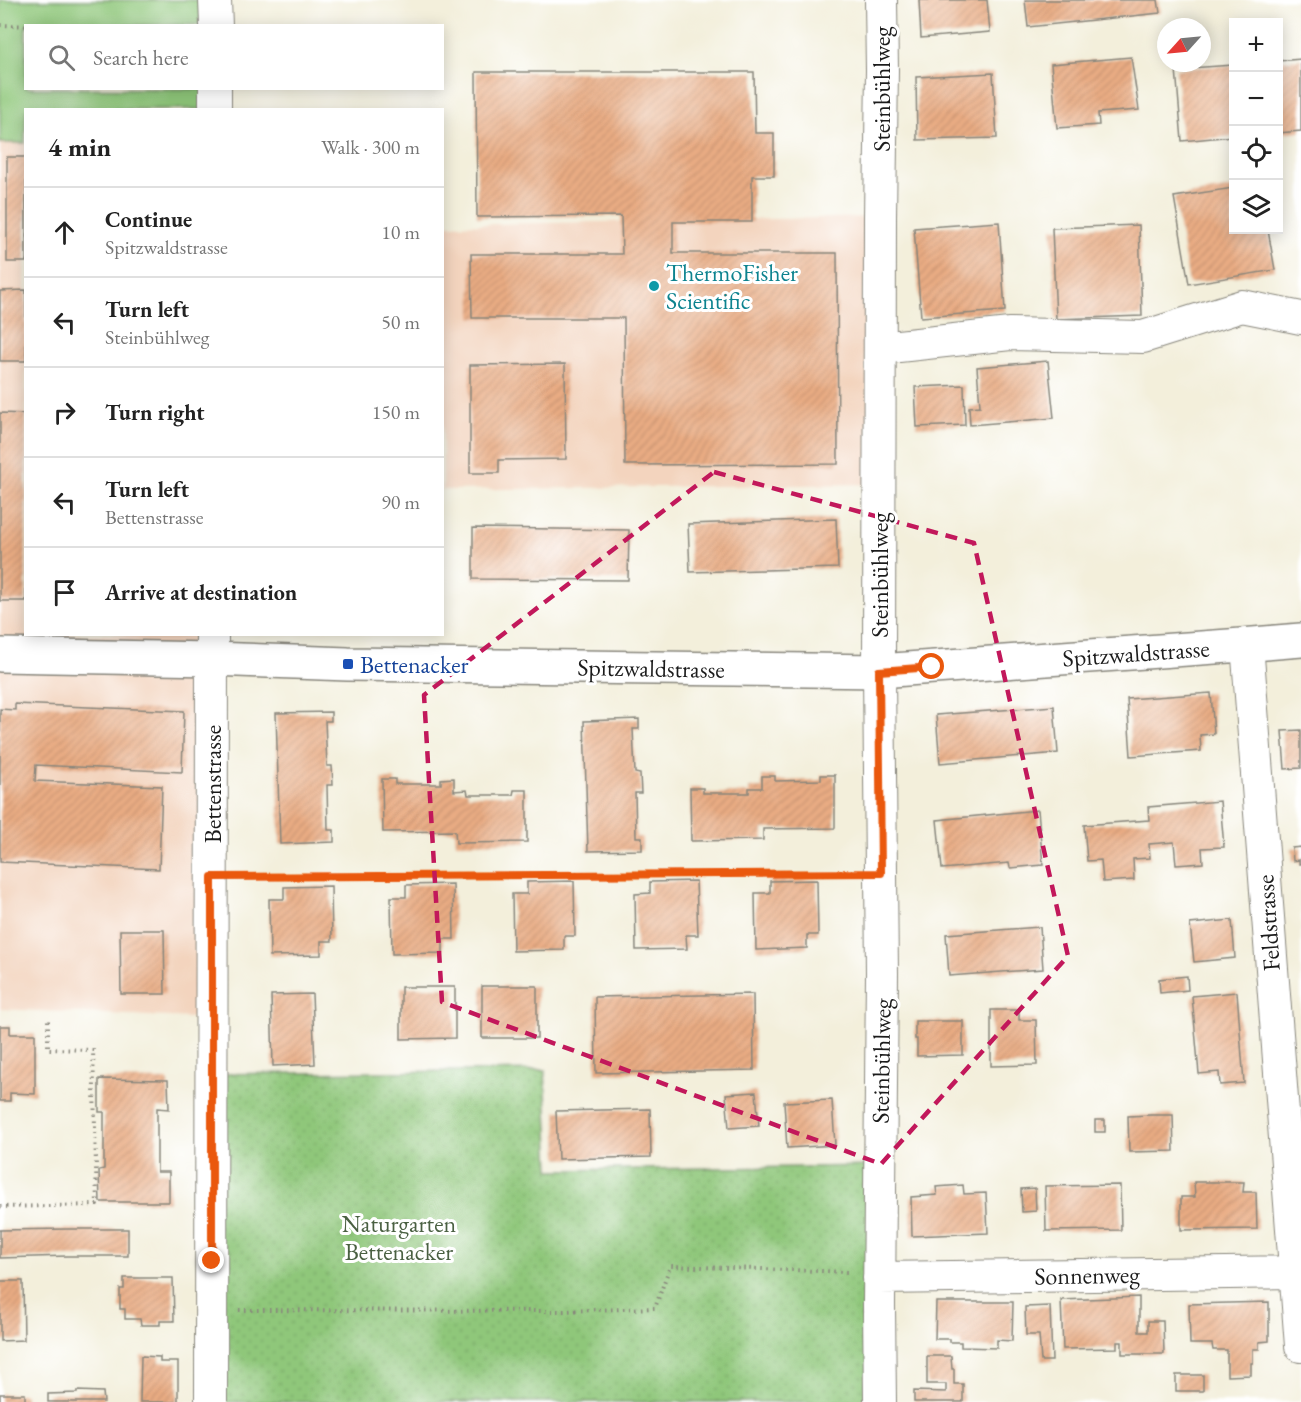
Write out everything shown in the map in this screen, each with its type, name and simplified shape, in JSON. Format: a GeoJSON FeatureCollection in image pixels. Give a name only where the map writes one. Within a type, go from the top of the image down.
{"type":"FeatureCollection","features":[{"type":"Feature","properties":{"kind":"street"},"geometry":{"type":"LineString","coordinates":[[215,0],[216,24]]}},
{"type":"Feature","properties":{"kind":"street","name":"Steinbühlweg"},"geometry":{"type":"LineString","coordinates":[[880,1402],[881,0]]}},
{"type":"Feature","properties":{"kind":"street"},"geometry":{"type":"LineString","coordinates":[[215,90],[215,108]]}},
{"type":"Feature","properties":{"kind":"street"},"geometry":{"type":"LineString","coordinates":[[880,348],[1010,334],[1143,337],[1242,306],[1301,318]]}},
{"type":"Feature","properties":{"kind":"street","name":"Spitzwaldstrasse"},"geometry":{"type":"LineString","coordinates":[[0,655],[212,646],[348,663],[879,671],[1301,640]]}},
{"type":"Feature","properties":{"kind":"street","name":"Feldstrasse"},"geometry":{"type":"LineString","coordinates":[[1247,644],[1301,1346]]}},
{"type":"Feature","properties":{"kind":"street","name":"Bettenstrasse"},"geometry":{"type":"LineString","coordinates":[[211,1402],[212,646]]}},
{"type":"Feature","properties":{"kind":"street","name":"Sonnenweg"},"geometry":{"type":"LineString","coordinates":[[879,1276],[1295,1272]]}},
{"type":"Feature","properties":{"kind":"path"},"geometry":{"type":"LineString","coordinates":[[0,25],[24,26]]}},
{"type":"Feature","properties":{"kind":"path"},"geometry":{"type":"LineString","coordinates":[[212,877],[881,873]]}},
{"type":"Feature","properties":{"kind":"path"},"geometry":{"type":"LineString","coordinates":[[0,1207],[97,1205],[93,1050],[48,1049],[48,1018]]}},
{"type":"Feature","properties":{"kind":"path"},"geometry":{"type":"LineString","coordinates":[[212,1310],[562,1311],[655,1308],[670,1266],[879,1276]]}},
{"type":"Feature","properties":{"kind":"highlighted area"},"geometry":{"type":"Polygon","coordinates":[[[714,472],[974,543],[1068,956],[881,1164],[442,1002],[424,695],[714,472]]]}},
{"type":"Feature","properties":{"kind":"shaded area"},"geometry":{"type":"Polygon","coordinates":[[[0,143],[24,143],[24,636],[212,636],[212,1019],[0,1009],[0,143]]]}},
{"type":"Feature","properties":{"kind":"shaded area"},"geometry":{"type":"Polygon","coordinates":[[[880,217],[880,484],[444,490],[444,225],[880,217]]]}},
{"type":"Feature","properties":{"kind":"green space"},"geometry":{"type":"Polygon","coordinates":[[[0,0],[215,0],[216,24],[24,24],[24,90],[215,90],[215,108],[24,108],[24,143],[0,143],[0,0]]]}},
{"type":"Feature","properties":{"kind":"green space","name":"Naturgarten Bettenacker"},"geometry":{"type":"Polygon","coordinates":[[[545,1070],[550,1170],[880,1166],[880,1402],[211,1402],[212,1074],[545,1070]]]}},
{"type":"Feature","properties":{"kind":"building"},"geometry":{"type":"Polygon","coordinates":[[[919,0],[987,0],[990,32],[921,38],[919,0]]]}},
{"type":"Feature","properties":{"kind":"building"},"geometry":{"type":"Polygon","coordinates":[[[1025,0],[1158,0],[1160,13],[1028,27],[1025,0]]]}},
{"type":"Feature","properties":{"kind":"building"},"geometry":{"type":"Polygon","coordinates":[[[1131,57],[1139,110],[1098,113],[1099,125],[1057,128],[1051,64],[1131,57]]]}},
{"type":"Feature","properties":{"kind":"building"},"geometry":{"type":"Polygon","coordinates":[[[1301,59],[1301,131],[1283,133],[1283,61],[1301,59]]]}},
{"type":"Feature","properties":{"kind":"building"},"geometry":{"type":"Polygon","coordinates":[[[1229,65],[1229,136],[1182,141],[1176,72],[1211,72],[1211,67],[1229,65]]]}},
{"type":"Feature","properties":{"kind":"building","name":"ThermoFisher Scientific"},"geometry":{"type":"Polygon","coordinates":[[[476,72],[754,72],[755,133],[774,133],[774,176],[752,176],[752,222],[673,222],[673,253],[837,253],[838,464],[625,465],[624,318],[472,318],[471,254],[622,254],[621,216],[477,217],[476,72]]]}},
{"type":"Feature","properties":{"kind":"building"},"geometry":{"type":"Polygon","coordinates":[[[993,73],[997,138],[917,140],[916,77],[993,73]]]}},
{"type":"Feature","properties":{"kind":"building"},"geometry":{"type":"Polygon","coordinates":[[[7,157],[24,157],[24,262],[7,262],[7,157]]]}},
{"type":"Feature","properties":{"kind":"building"},"geometry":{"type":"Polygon","coordinates":[[[1229,189],[1229,234],[1269,234],[1275,270],[1189,284],[1174,197],[1229,189]]]}},
{"type":"Feature","properties":{"kind":"building"},"geometry":{"type":"Polygon","coordinates":[[[999,222],[1005,311],[921,317],[914,228],[999,222]]]}},
{"type":"Feature","properties":{"kind":"building"},"geometry":{"type":"Polygon","coordinates":[[[1139,225],[1142,316],[1056,319],[1052,228],[1139,225]]]}},
{"type":"Feature","properties":{"kind":"building"},"geometry":{"type":"Polygon","coordinates":[[[24,290],[24,361],[0,361],[0,291],[24,290]]]}},
{"type":"Feature","properties":{"kind":"building"},"geometry":{"type":"Polygon","coordinates":[[[1048,361],[1054,418],[970,425],[969,407],[980,406],[977,367],[1048,361]]]}},
{"type":"Feature","properties":{"kind":"building"},"geometry":{"type":"Polygon","coordinates":[[[565,364],[566,459],[499,460],[499,473],[470,473],[470,365],[565,364]]]}},
{"type":"Feature","properties":{"kind":"building"},"geometry":{"type":"Polygon","coordinates":[[[964,385],[965,425],[917,427],[915,387],[964,385]]]}},
{"type":"Feature","properties":{"kind":"building"},"geometry":{"type":"Polygon","coordinates":[[[0,413],[24,414],[24,601],[0,601],[0,413]]]}},
{"type":"Feature","properties":{"kind":"building"},"geometry":{"type":"Polygon","coordinates":[[[836,519],[838,568],[690,572],[688,524],[836,519]]]}},
{"type":"Feature","properties":{"kind":"building"},"geometry":{"type":"Polygon","coordinates":[[[473,528],[629,530],[628,580],[473,579],[473,528]]]}},
{"type":"Feature","properties":{"kind":"building"},"geometry":{"type":"Polygon","coordinates":[[[1211,693],[1214,734],[1200,735],[1201,751],[1131,756],[1127,699],[1211,693]]]}},
{"type":"Feature","properties":{"kind":"building"},"geometry":{"type":"Polygon","coordinates":[[[15,704],[184,711],[182,772],[36,765],[35,781],[162,786],[159,869],[0,862],[0,709],[15,710],[15,704]]]}},
{"type":"Feature","properties":{"kind":"building"},"geometry":{"type":"Polygon","coordinates":[[[1054,706],[1058,753],[940,763],[936,715],[1054,706]]]}},
{"type":"Feature","properties":{"kind":"building"},"geometry":{"type":"Polygon","coordinates":[[[331,712],[331,721],[325,721],[327,766],[332,766],[333,785],[327,785],[328,830],[334,830],[334,842],[280,844],[276,713],[331,712]]]}},
{"type":"Feature","properties":{"kind":"building"},"geometry":{"type":"Polygon","coordinates":[[[639,719],[639,729],[633,729],[635,773],[640,774],[641,793],[635,793],[636,837],[642,837],[642,850],[588,851],[584,721],[639,719]]]}},
{"type":"Feature","properties":{"kind":"building"},"geometry":{"type":"Polygon","coordinates":[[[1301,730],[1301,768],[1285,769],[1282,731],[1301,730]]]}},
{"type":"Feature","properties":{"kind":"building"},"geometry":{"type":"Polygon","coordinates":[[[821,775],[835,775],[835,828],[763,829],[763,840],[691,841],[690,788],[703,788],[703,793],[749,793],[749,788],[762,788],[762,776],[775,776],[775,781],[821,780],[821,775]]]}},
{"type":"Feature","properties":{"kind":"building"},"geometry":{"type":"Polygon","coordinates":[[[454,778],[454,791],[467,790],[468,795],[513,795],[514,790],[527,790],[527,842],[456,843],[455,831],[383,832],[382,779],[395,779],[395,784],[441,784],[441,779],[454,778]]]}},
{"type":"Feature","properties":{"kind":"building"},"geometry":{"type":"Polygon","coordinates":[[[1220,801],[1224,847],[1202,848],[1203,863],[1176,865],[1174,842],[1149,844],[1150,858],[1133,859],[1134,880],[1103,882],[1101,860],[1087,861],[1084,825],[1149,820],[1148,807],[1220,801]]]}},
{"type":"Feature","properties":{"kind":"building"},"geometry":{"type":"Polygon","coordinates":[[[1038,810],[1043,865],[1010,868],[1009,863],[942,869],[937,820],[1038,810]]]}},
{"type":"Feature","properties":{"kind":"building"},"geometry":{"type":"Polygon","coordinates":[[[1301,847],[1301,864],[1299,864],[1299,860],[1293,861],[1292,848],[1301,847]]]}},
{"type":"Feature","properties":{"kind":"building"},"geometry":{"type":"Polygon","coordinates":[[[817,880],[818,935],[807,935],[807,948],[756,950],[755,893],[770,893],[770,881],[817,880]]]}},
{"type":"Feature","properties":{"kind":"building"},"geometry":{"type":"Polygon","coordinates":[[[574,881],[575,936],[564,936],[564,950],[513,951],[512,894],[527,894],[527,882],[574,881]]]}},
{"type":"Feature","properties":{"kind":"building"},"geometry":{"type":"Polygon","coordinates":[[[696,881],[698,935],[686,935],[687,949],[636,950],[635,894],[650,893],[650,882],[696,881]]]}},
{"type":"Feature","properties":{"kind":"building"},"geometry":{"type":"Polygon","coordinates":[[[453,884],[454,939],[443,939],[443,953],[392,954],[391,897],[406,897],[406,885],[453,884]]]}},
{"type":"Feature","properties":{"kind":"building"},"geometry":{"type":"Polygon","coordinates":[[[331,886],[332,941],[321,941],[321,955],[270,956],[269,899],[284,899],[284,887],[331,886]]]}},
{"type":"Feature","properties":{"kind":"building"},"geometry":{"type":"Polygon","coordinates":[[[1232,920],[1235,958],[1194,962],[1190,924],[1232,920]]]}},
{"type":"Feature","properties":{"kind":"building"},"geometry":{"type":"Polygon","coordinates":[[[1040,927],[1043,969],[949,976],[946,934],[1040,927]]]}},
{"type":"Feature","properties":{"kind":"building"},"geometry":{"type":"Polygon","coordinates":[[[120,930],[164,930],[165,994],[121,994],[120,930]]]}},
{"type":"Feature","properties":{"kind":"building"},"geometry":{"type":"Polygon","coordinates":[[[1187,976],[1188,990],[1160,993],[1159,979],[1187,976]]]}},
{"type":"Feature","properties":{"kind":"building"},"geometry":{"type":"Polygon","coordinates":[[[482,986],[537,986],[537,1038],[482,1038],[482,986]]]}},
{"type":"Feature","properties":{"kind":"building"},"geometry":{"type":"Polygon","coordinates":[[[401,987],[455,987],[455,1038],[401,1039],[401,987]]]}},
{"type":"Feature","properties":{"kind":"building"},"geometry":{"type":"Polygon","coordinates":[[[1237,992],[1244,1083],[1220,1085],[1219,1072],[1199,1074],[1192,996],[1237,992]]]}},
{"type":"Feature","properties":{"kind":"building"},"geometry":{"type":"Polygon","coordinates":[[[312,994],[315,1064],[273,1066],[271,995],[312,994]]]}},
{"type":"Feature","properties":{"kind":"building"},"geometry":{"type":"Polygon","coordinates":[[[753,994],[754,1070],[596,1073],[595,997],[753,994]]]}},
{"type":"Feature","properties":{"kind":"building"},"geometry":{"type":"Polygon","coordinates":[[[991,1010],[1019,1010],[1019,1020],[1036,1020],[1037,1065],[991,1066],[991,1010]]]}},
{"type":"Feature","properties":{"kind":"building"},"geometry":{"type":"Polygon","coordinates":[[[915,1021],[963,1021],[963,1055],[917,1056],[915,1021]]]}},
{"type":"Feature","properties":{"kind":"building"},"geometry":{"type":"Polygon","coordinates":[[[0,1026],[10,1026],[10,1034],[35,1034],[35,1094],[10,1093],[10,1101],[0,1101],[0,1026]]]}},
{"type":"Feature","properties":{"kind":"building"},"geometry":{"type":"Polygon","coordinates":[[[99,1079],[168,1080],[169,1109],[157,1108],[157,1172],[169,1172],[169,1202],[100,1202],[99,1170],[104,1169],[104,1112],[99,1112],[99,1079]]]}},
{"type":"Feature","properties":{"kind":"building"},"geometry":{"type":"Polygon","coordinates":[[[756,1092],[759,1126],[729,1128],[726,1094],[756,1092]]]}},
{"type":"Feature","properties":{"kind":"building"},"geometry":{"type":"Polygon","coordinates":[[[832,1100],[835,1145],[787,1148],[784,1102],[832,1100]]]}},
{"type":"Feature","properties":{"kind":"building"},"geometry":{"type":"Polygon","coordinates":[[[650,1109],[651,1157],[558,1159],[556,1111],[650,1109]]]}},
{"type":"Feature","properties":{"kind":"building"},"geometry":{"type":"Polygon","coordinates":[[[1173,1115],[1174,1151],[1129,1152],[1128,1116],[1173,1115]]]}},
{"type":"Feature","properties":{"kind":"building"},"geometry":{"type":"Polygon","coordinates":[[[1095,1120],[1105,1120],[1105,1132],[1095,1132],[1095,1120]]]}},
{"type":"Feature","properties":{"kind":"building"},"geometry":{"type":"Polygon","coordinates":[[[1194,1182],[1244,1182],[1243,1192],[1256,1192],[1257,1229],[1181,1230],[1181,1197],[1195,1197],[1194,1182]]]}},
{"type":"Feature","properties":{"kind":"building"},"geometry":{"type":"Polygon","coordinates":[[[963,1185],[964,1194],[986,1193],[988,1233],[912,1236],[911,1197],[937,1195],[936,1187],[963,1185]]]}},
{"type":"Feature","properties":{"kind":"building"},"geometry":{"type":"Polygon","coordinates":[[[1120,1185],[1121,1230],[1046,1231],[1045,1186],[1120,1185]]]}},
{"type":"Feature","properties":{"kind":"building"},"geometry":{"type":"Polygon","coordinates":[[[1035,1188],[1036,1211],[1022,1212],[1021,1189],[1035,1188]]]}},
{"type":"Feature","properties":{"kind":"building"},"geometry":{"type":"Polygon","coordinates":[[[128,1229],[128,1256],[0,1258],[0,1230],[128,1229]]]}},
{"type":"Feature","properties":{"kind":"building"},"geometry":{"type":"Polygon","coordinates":[[[124,1278],[173,1278],[174,1321],[160,1321],[160,1325],[141,1325],[140,1319],[125,1319],[125,1309],[120,1309],[120,1289],[124,1289],[124,1278]]]}},
{"type":"Feature","properties":{"kind":"building"},"geometry":{"type":"Polygon","coordinates":[[[0,1281],[23,1281],[24,1340],[0,1341],[0,1281]]]}},
{"type":"Feature","properties":{"kind":"building"},"geometry":{"type":"Polygon","coordinates":[[[1139,1297],[1139,1332],[1148,1332],[1148,1321],[1163,1321],[1164,1354],[1122,1354],[1122,1342],[1117,1342],[1117,1348],[1063,1349],[1061,1300],[1139,1297]]]}},
{"type":"Feature","properties":{"kind":"building"},"geometry":{"type":"Polygon","coordinates":[[[936,1302],[1013,1302],[1012,1341],[997,1340],[997,1348],[961,1347],[961,1342],[935,1339],[936,1302]]]}},
{"type":"Feature","properties":{"kind":"building"},"geometry":{"type":"Polygon","coordinates":[[[1269,1302],[1269,1341],[1259,1342],[1259,1349],[1253,1349],[1251,1375],[1227,1376],[1227,1350],[1213,1350],[1212,1344],[1190,1344],[1189,1304],[1269,1302]]]}},
{"type":"Feature","properties":{"kind":"building"},"geometry":{"type":"Polygon","coordinates":[[[1050,1306],[1052,1361],[1041,1361],[1039,1335],[1026,1335],[1025,1307],[1050,1306]]]}},
{"type":"Feature","properties":{"kind":"building"},"geometry":{"type":"Polygon","coordinates":[[[141,1356],[160,1357],[160,1362],[178,1362],[178,1402],[140,1402],[141,1356]]]}},
{"type":"Feature","properties":{"kind":"building"},"geometry":{"type":"Polygon","coordinates":[[[927,1356],[951,1356],[954,1384],[963,1384],[963,1402],[914,1402],[914,1391],[946,1392],[946,1384],[927,1384],[927,1356]]]}},
{"type":"Feature","properties":{"kind":"building"},"geometry":{"type":"Polygon","coordinates":[[[1176,1375],[1203,1375],[1203,1391],[1176,1391],[1176,1375]]]}},
{"type":"Feature","properties":{"kind":"building"},"geometry":{"type":"Polygon","coordinates":[[[77,1391],[103,1392],[104,1402],[48,1402],[48,1394],[77,1393],[77,1391]]]}},
{"type":"Feature","properties":{"kind":"building"},"geometry":{"type":"Polygon","coordinates":[[[0,1394],[25,1394],[25,1402],[0,1402],[0,1394]]]}},
{"type":"Feature","properties":{"kind":"place","name":"ThermoFisher Scientific"},"geometry":{"type":"Point","coordinates":[654,286]}},
{"type":"Feature","properties":{"kind":"place","name":"Bettenacker"},"geometry":{"type":"Point","coordinates":[348,664]}},
{"type":"Feature","properties":{"kind":"route"},"geometry":{"type":"LineString","coordinates":[[212,1261],[212,877],[881,873],[879,671],[932,667]]}}]}
